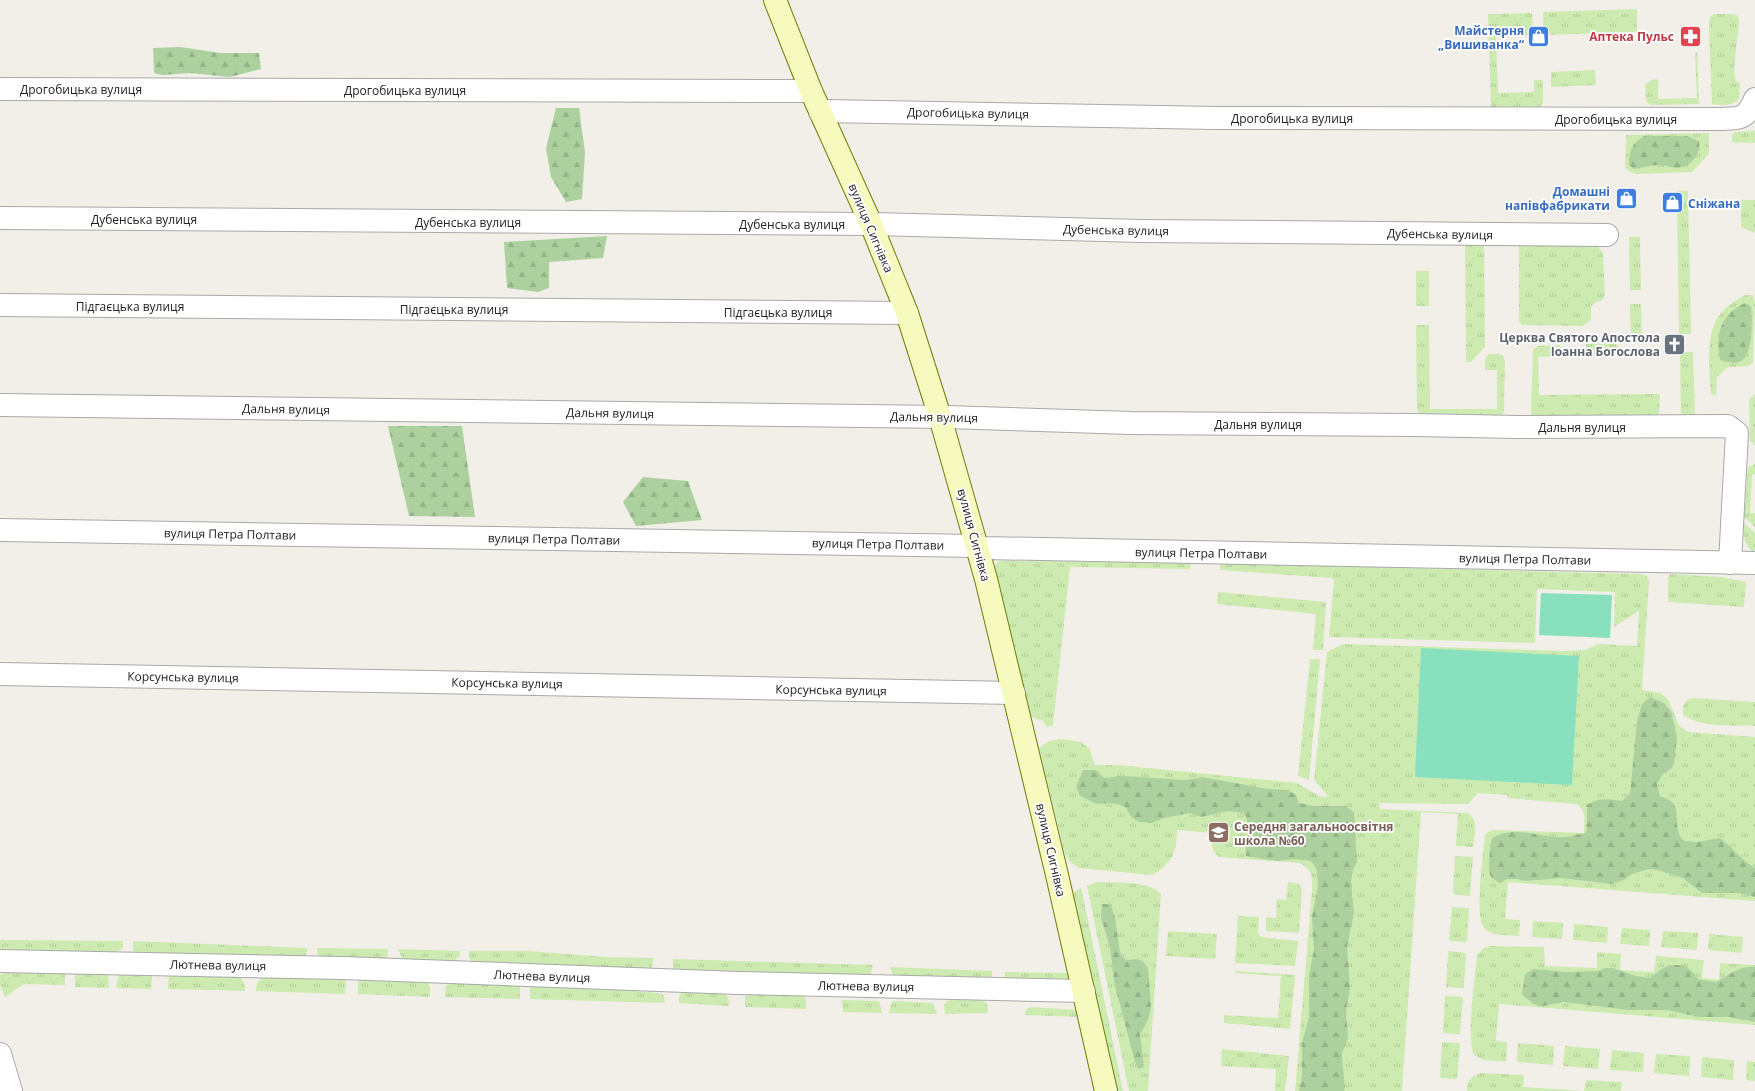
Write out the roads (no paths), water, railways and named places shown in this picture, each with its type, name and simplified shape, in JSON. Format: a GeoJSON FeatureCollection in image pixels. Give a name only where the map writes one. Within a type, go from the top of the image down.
{"type":"FeatureCollection","features":[{"type":"Feature","properties":{"kind":"street","name":"вулиця Сигнівка"},"geometry":{"type":"LineString","coordinates":[[774,0],[820,112],[871,224],[907,313],[940,417],[978,546],[1084,991],[1106,1091]]}},
{"type":"Feature","properties":{"kind":"street","name":"Дрогобицька вулиця"},"geometry":{"type":"LineString","coordinates":[[0,89],[811,91]]}},
{"type":"Feature","properties":{"kind":"street","name":"Дрогобицька вулиця"},"geometry":{"type":"LineString","coordinates":[[820,112],[1216,118],[1720,119],[1740,118],[1750,111],[1755,100]]}},
{"type":"Feature","properties":{"kind":"street","name":"Дубенська вулиця"},"geometry":{"type":"LineString","coordinates":[[0,218],[871,224],[1142,231],[1607,235]]}},
{"type":"Feature","properties":{"kind":"street","name":"Підгаєцька вулиця"},"geometry":{"type":"LineString","coordinates":[[0,305],[907,313]]}},
{"type":"Feature","properties":{"kind":"street","name":"Дальня вулиця"},"geometry":{"type":"LineString","coordinates":[[0,405],[940,417],[1131,423],[1406,424],[1518,427],[1728,426],[1737,433],[1730,562]]}},
{"type":"Feature","properties":{"kind":"street","name":"вулиця Петра Полтави"},"geometry":{"type":"LineString","coordinates":[[0,530],[978,546],[984,548],[1755,563]]}},
{"type":"Feature","properties":{"kind":"street","name":"Корсунська вулиця"},"geometry":{"type":"LineString","coordinates":[[0,674],[1014,693]]}},
{"type":"Feature","properties":{"kind":"street","name":"Лютнева вулиця"},"geometry":{"type":"LineString","coordinates":[[0,961],[343,968],[738,983],[1084,991]]}},
{"type":"Feature","properties":{"kind":"street"},"geometry":{"type":"LineString","coordinates":[[0,1054],[11,1091]]}},
{"type":"Feature","properties":{"kind":"place","name":"Аптека Пульс"},"geometry":{"type":"Point","coordinates":[1690,36]}},
{"type":"Feature","properties":{"kind":"place","name":"Майстерня „Вишиванка“"},"geometry":{"type":"Point","coordinates":[1539,37]}},
{"type":"Feature","properties":{"kind":"place","name":"Домашні напівфабрикати"},"geometry":{"type":"Point","coordinates":[1626,198]}},
{"type":"Feature","properties":{"kind":"place","name":"Сніжана"},"geometry":{"type":"Point","coordinates":[1673,203]}},
{"type":"Feature","properties":{"kind":"place","name":"Церква Святого Апостола Іоанна Богослова"},"geometry":{"type":"Point","coordinates":[1675,344]}},
{"type":"Feature","properties":{"kind":"place","name":"Середня загальноосвітня школа №60"},"geometry":{"type":"Point","coordinates":[1219,833]}}]}
